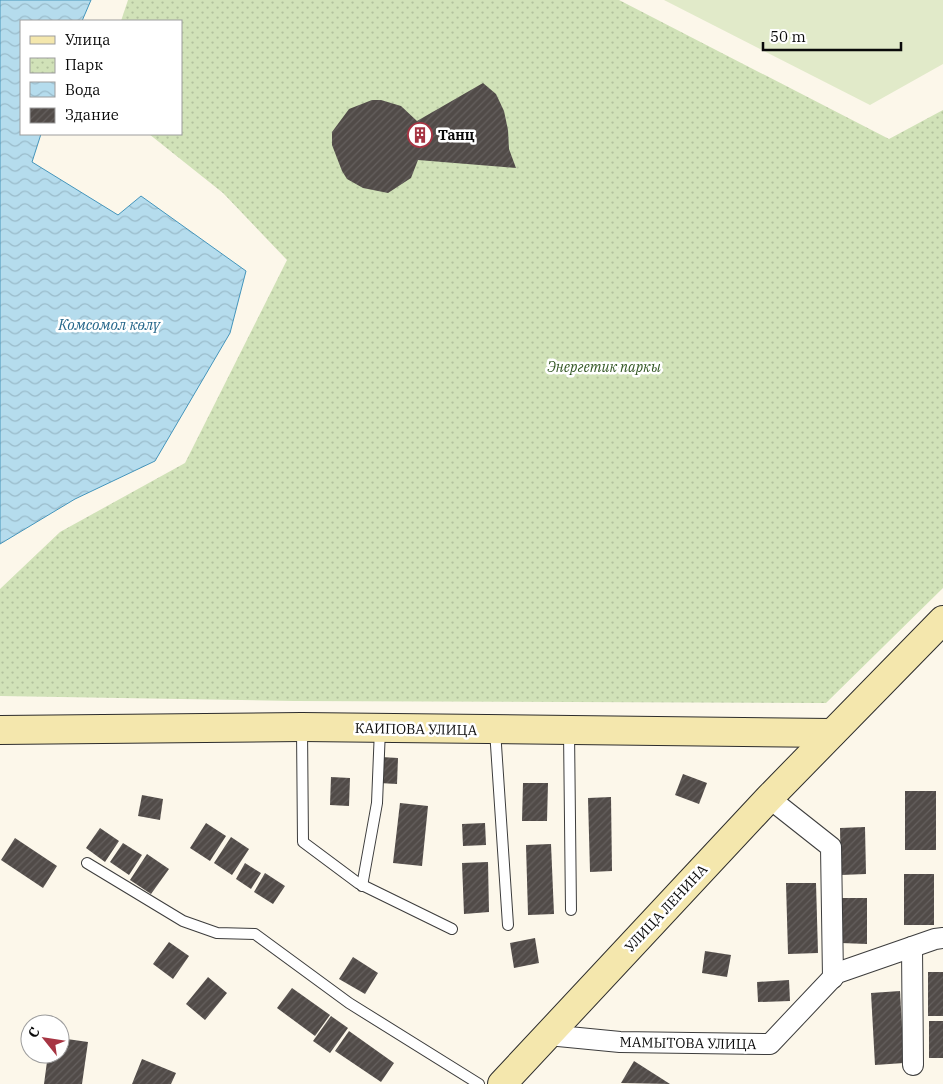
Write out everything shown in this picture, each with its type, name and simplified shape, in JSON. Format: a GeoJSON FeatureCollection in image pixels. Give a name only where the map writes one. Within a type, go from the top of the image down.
{"type":"FeatureCollection","features":[{"type":"Feature","properties":{"kind":"main road","name":"УЛИЦА ЛЕНИНА"},"geometry":{"type":"LineString","coordinates":[[502,1084],[769,798],[943,620]]}},
{"type":"Feature","properties":{"kind":"main road","name":"КАИПОВА УЛИЦА"},"geometry":{"type":"LineString","coordinates":[[0,730],[302,727],[832,733]]}},
{"type":"Feature","properties":{"kind":"street"},"geometry":{"type":"LineString","coordinates":[[769,798],[832,847],[832,978]]}},
{"type":"Feature","properties":{"kind":"street","name":"МАМЫТОВА УЛИЦА"},"geometry":{"type":"LineString","coordinates":[[548,1034],[620,1042],[770,1044],[837,973],[935,938],[943,938]]}},
{"type":"Feature","properties":{"kind":"street"},"geometry":{"type":"LineString","coordinates":[[912,947],[913,1065]]}},
{"type":"Feature","properties":{"kind":"lane"},"geometry":{"type":"LineString","coordinates":[[302,727],[303,842],[362,886],[452,929]]}},
{"type":"Feature","properties":{"kind":"lane"},"geometry":{"type":"LineString","coordinates":[[362,886],[377,803],[380,729]]}},
{"type":"Feature","properties":{"kind":"lane"},"geometry":{"type":"LineString","coordinates":[[495,730],[508,925]]}},
{"type":"Feature","properties":{"kind":"lane"},"geometry":{"type":"LineString","coordinates":[[569,731],[572,910]]}},
{"type":"Feature","properties":{"kind":"lane"},"geometry":{"type":"LineString","coordinates":[[87,862],[183,921],[216,933],[255,934],[349,1003],[479,1084]]}},
{"type":"Feature","properties":{"kind":"green space","name":"Энергетик паркы"},"geometry":{"type":"Polygon","coordinates":[[[128,0],[619,0],[889,139],[943,110],[943,588],[826,703],[294,701],[0,696],[0,589],[60,532],[185,463],[287,260],[223,193],[150,135],[182,135],[182,20],[121,20],[128,0]]]}},
{"type":"Feature","properties":{"kind":"green space"},"geometry":{"type":"Polygon","coordinates":[[[664,0],[943,0],[943,64],[870,105],[664,0]]]}},
{"type":"Feature","properties":{"kind":"water","name":"Комсомол көлү"},"geometry":{"type":"Polygon","coordinates":[[[0,0],[91,0],[82,20],[20,20],[20,135],[41,135],[32,162],[118,215],[141,196],[246,271],[230,333],[155,461],[75,499],[0,544],[0,0]]]}},
{"type":"Feature","properties":{"kind":"building","name":"Танц"},"geometry":{"type":"Polygon","coordinates":[[[483,83],[496,94],[504,111],[509,149],[516,168],[418,160],[411,178],[388,193],[363,188],[347,179],[332,145],[332,132],[349,109],[372,100],[381,100],[401,106],[417,121],[483,83]]]}},
{"type":"Feature","properties":{"kind":"building"},"geometry":{"type":"Polygon","coordinates":[[[381,757],[398,758],[397,784],[379,783],[381,757]]]}},
{"type":"Feature","properties":{"kind":"building"},"geometry":{"type":"Polygon","coordinates":[[[683,774],[707,783],[699,804],[675,795],[683,774]]]}},
{"type":"Feature","properties":{"kind":"building"},"geometry":{"type":"Polygon","coordinates":[[[331,777],[350,778],[349,806],[330,805],[331,777]]]}},
{"type":"Feature","properties":{"kind":"building"},"geometry":{"type":"Polygon","coordinates":[[[523,783],[548,783],[547,821],[522,821],[523,783]]]}},
{"type":"Feature","properties":{"kind":"building"},"geometry":{"type":"Polygon","coordinates":[[[905,791],[936,791],[936,850],[905,850],[905,791]]]}},
{"type":"Feature","properties":{"kind":"building"},"geometry":{"type":"Polygon","coordinates":[[[142,795],[163,799],[160,820],[138,816],[142,795]]]}},
{"type":"Feature","properties":{"kind":"building"},"geometry":{"type":"Polygon","coordinates":[[[611,797],[612,871],[590,872],[588,798],[611,797]]]}},
{"type":"Feature","properties":{"kind":"building"},"geometry":{"type":"Polygon","coordinates":[[[400,803],[428,806],[422,866],[393,863],[400,803]]]}},
{"type":"Feature","properties":{"kind":"building"},"geometry":{"type":"Polygon","coordinates":[[[206,823],[226,836],[210,861],[190,848],[206,823]]]}},
{"type":"Feature","properties":{"kind":"building"},"geometry":{"type":"Polygon","coordinates":[[[485,823],[486,845],[463,846],[462,824],[485,823]]]}},
{"type":"Feature","properties":{"kind":"building"},"geometry":{"type":"Polygon","coordinates":[[[865,827],[866,874],[841,875],[840,828],[865,827]]]}},
{"type":"Feature","properties":{"kind":"building"},"geometry":{"type":"Polygon","coordinates":[[[100,828],[119,841],[105,862],[86,848],[100,828]]]}},
{"type":"Feature","properties":{"kind":"building"},"geometry":{"type":"Polygon","coordinates":[[[231,837],[249,849],[232,875],[214,863],[231,837]]]}},
{"type":"Feature","properties":{"kind":"building"},"geometry":{"type":"Polygon","coordinates":[[[15,838],[57,866],[43,888],[1,860],[15,838]]]}},
{"type":"Feature","properties":{"kind":"building"},"geometry":{"type":"Polygon","coordinates":[[[123,843],[142,855],[129,875],[110,862],[123,843]]]}},
{"type":"Feature","properties":{"kind":"building"},"geometry":{"type":"Polygon","coordinates":[[[551,844],[554,914],[528,915],[526,845],[551,844]]]}},
{"type":"Feature","properties":{"kind":"building"},"geometry":{"type":"Polygon","coordinates":[[[147,854],[169,869],[151,894],[130,880],[147,854]]]}},
{"type":"Feature","properties":{"kind":"building"},"geometry":{"type":"Polygon","coordinates":[[[488,862],[489,912],[464,914],[462,863],[488,862]]]}},
{"type":"Feature","properties":{"kind":"building"},"geometry":{"type":"Polygon","coordinates":[[[245,863],[261,873],[251,889],[236,879],[245,863]]]}},
{"type":"Feature","properties":{"kind":"building"},"geometry":{"type":"Polygon","coordinates":[[[265,873],[285,886],[273,904],[254,892],[265,873]]]}},
{"type":"Feature","properties":{"kind":"building"},"geometry":{"type":"Polygon","coordinates":[[[904,874],[934,874],[934,925],[904,925],[904,874]]]}},
{"type":"Feature","properties":{"kind":"building"},"geometry":{"type":"Polygon","coordinates":[[[786,883],[816,883],[818,953],[788,954],[786,883]]]}},
{"type":"Feature","properties":{"kind":"building"},"geometry":{"type":"Polygon","coordinates":[[[842,898],[867,898],[867,944],[841,943],[842,898]]]}},
{"type":"Feature","properties":{"kind":"building"},"geometry":{"type":"Polygon","coordinates":[[[535,938],[539,963],[514,968],[510,943],[535,938]]]}},
{"type":"Feature","properties":{"kind":"building"},"geometry":{"type":"Polygon","coordinates":[[[169,942],[189,956],[173,979],[153,964],[169,942]]]}},
{"type":"Feature","properties":{"kind":"building"},"geometry":{"type":"Polygon","coordinates":[[[705,951],[731,955],[727,977],[702,973],[705,951]]]}},
{"type":"Feature","properties":{"kind":"building"},"geometry":{"type":"Polygon","coordinates":[[[353,957],[378,973],[365,994],[339,979],[353,957]]]}},
{"type":"Feature","properties":{"kind":"building"},"geometry":{"type":"Polygon","coordinates":[[[928,972],[943,972],[943,1016],[928,1016],[928,972]]]}},
{"type":"Feature","properties":{"kind":"building"},"geometry":{"type":"Polygon","coordinates":[[[208,977],[227,993],[205,1020],[186,1004],[208,977]]]}},
{"type":"Feature","properties":{"kind":"building"},"geometry":{"type":"Polygon","coordinates":[[[789,980],[790,1001],[758,1002],[757,982],[789,980]]]}},
{"type":"Feature","properties":{"kind":"building"},"geometry":{"type":"Polygon","coordinates":[[[292,988],[330,1015],[315,1036],[277,1008],[292,988]]]}},
{"type":"Feature","properties":{"kind":"building"},"geometry":{"type":"Polygon","coordinates":[[[900,991],[904,1063],[875,1065],[871,993],[900,991]]]}},
{"type":"Feature","properties":{"kind":"building"},"geometry":{"type":"Polygon","coordinates":[[[331,1016],[348,1028],[330,1053],[313,1041],[331,1016]]]}},
{"type":"Feature","properties":{"kind":"building"},"geometry":{"type":"Polygon","coordinates":[[[929,1021],[943,1021],[943,1058],[929,1058],[929,1021]]]}},
{"type":"Feature","properties":{"kind":"building"},"geometry":{"type":"Polygon","coordinates":[[[349,1031],[394,1063],[381,1082],[335,1051],[349,1031]]]}},
{"type":"Feature","properties":{"kind":"building"},"geometry":{"type":"Polygon","coordinates":[[[70,1039],[88,1042],[82,1084],[44,1084],[47,1064],[70,1064],[70,1039]]]}},
{"type":"Feature","properties":{"kind":"building"},"geometry":{"type":"Polygon","coordinates":[[[142,1059],[176,1073],[171,1084],[132,1084],[142,1059]]]}},
{"type":"Feature","properties":{"kind":"building"},"geometry":{"type":"Polygon","coordinates":[[[634,1061],[670,1084],[621,1083],[634,1061]]]}},
{"type":"Feature","properties":{"kind":"place","name":"Танц"},"geometry":{"type":"Point","coordinates":[420,135]}}]}
